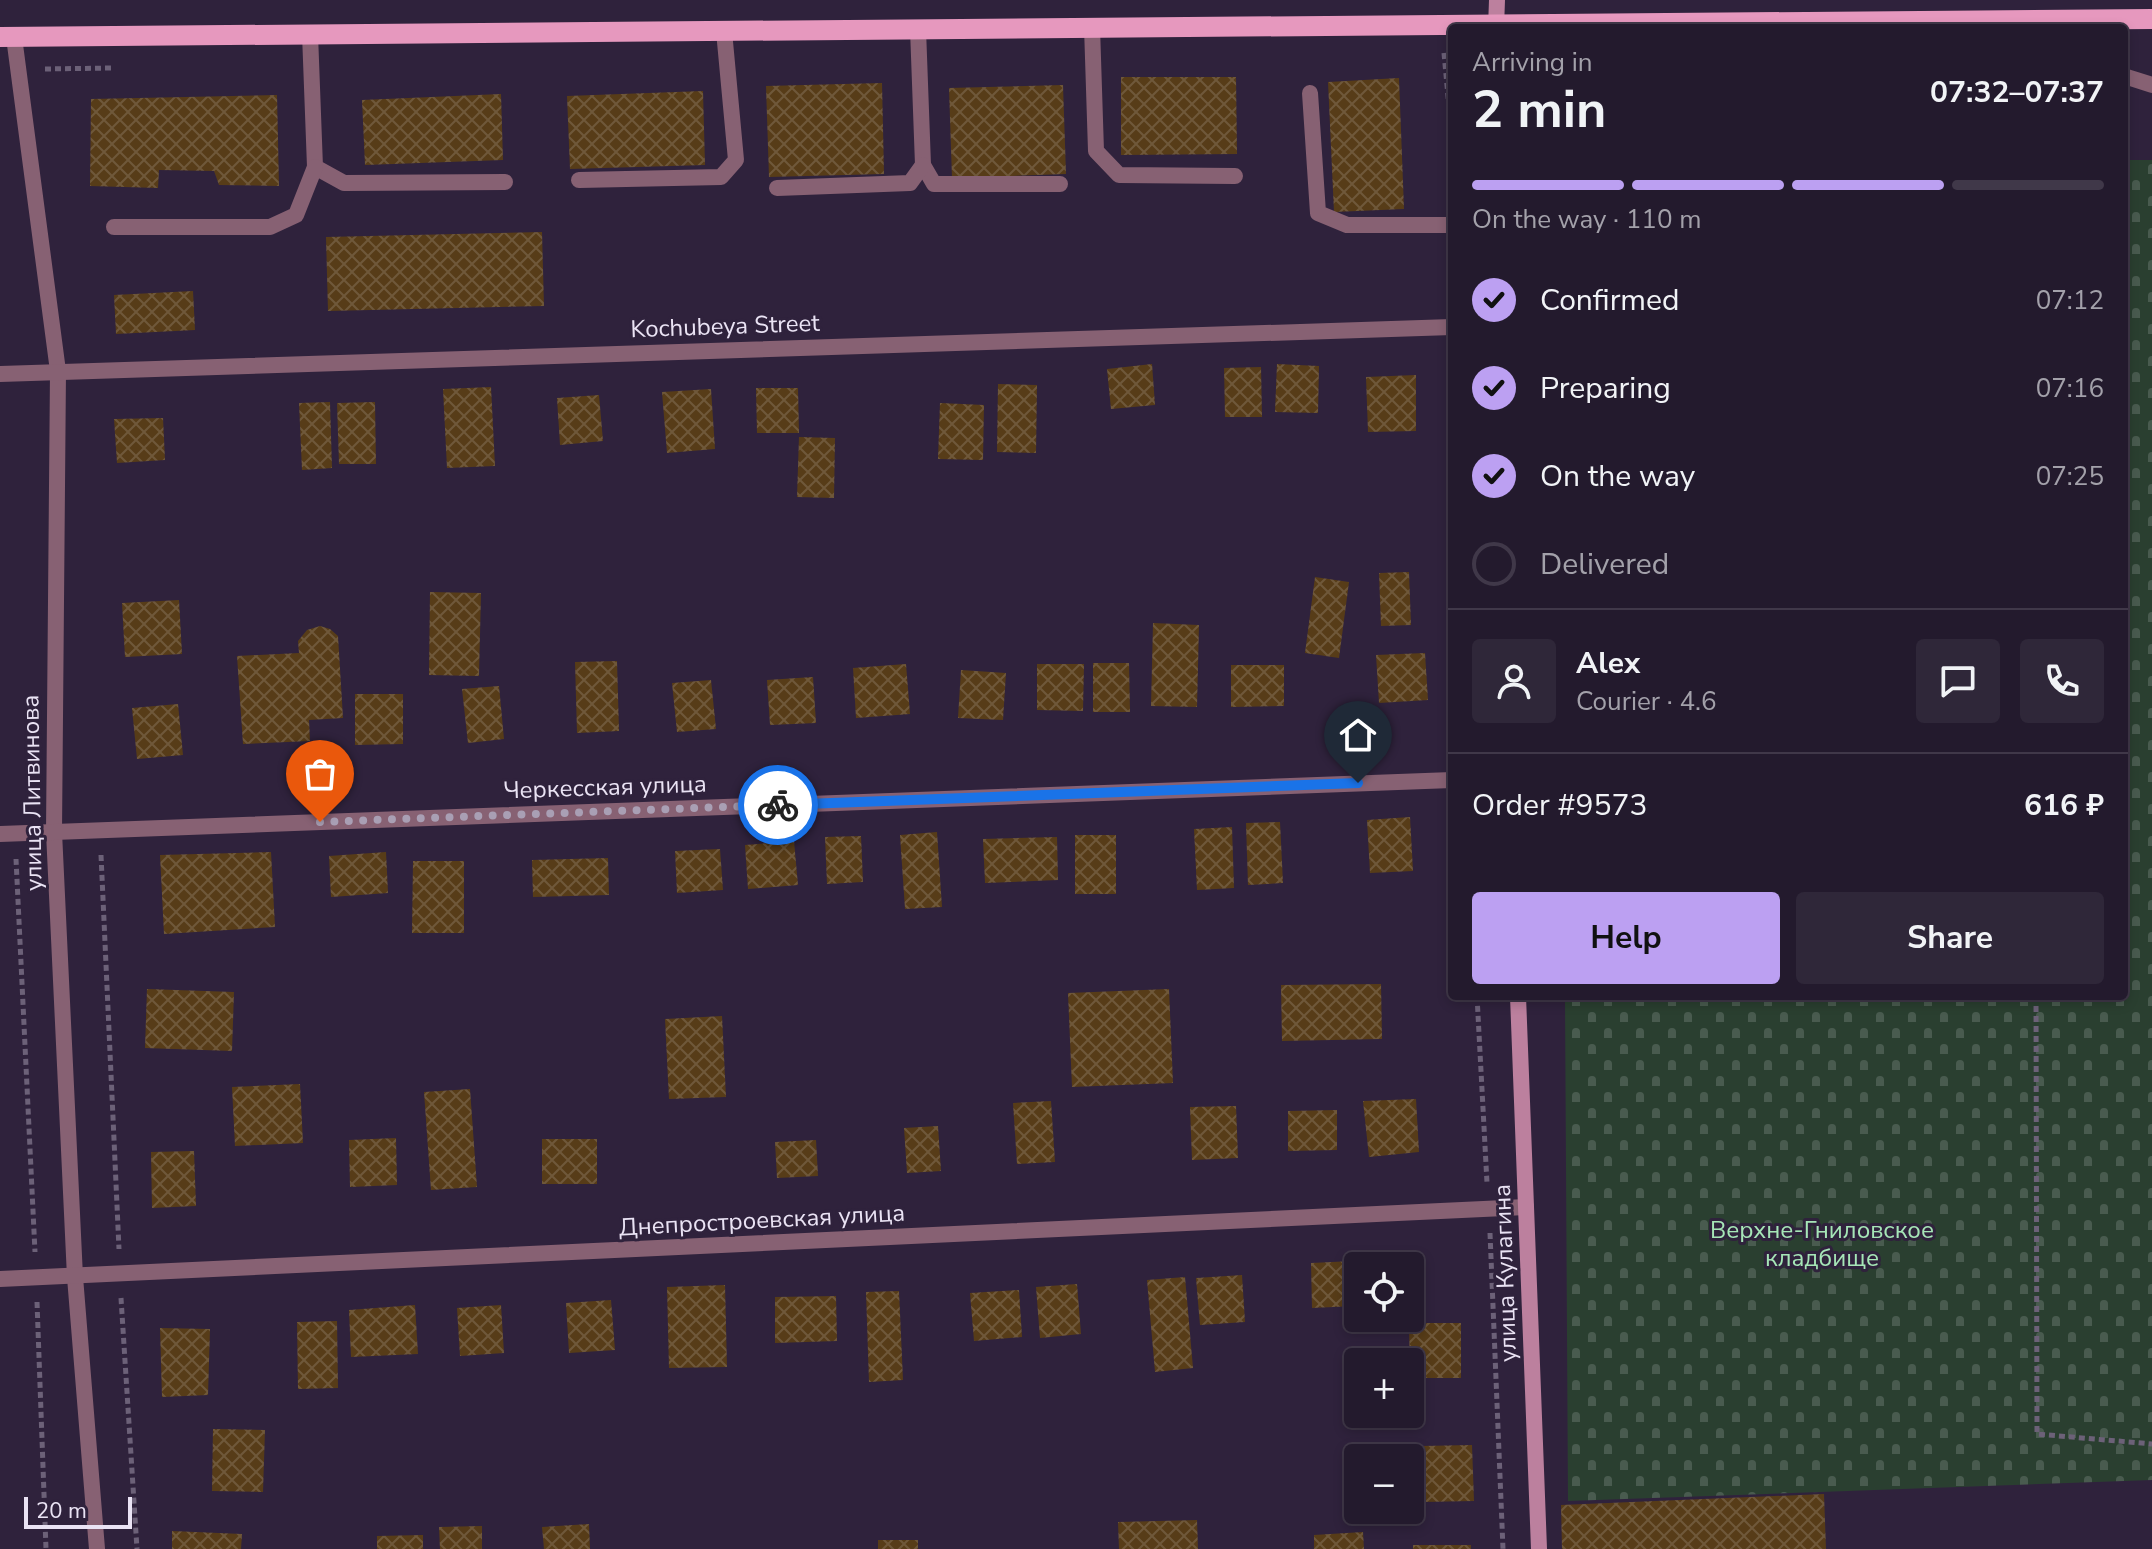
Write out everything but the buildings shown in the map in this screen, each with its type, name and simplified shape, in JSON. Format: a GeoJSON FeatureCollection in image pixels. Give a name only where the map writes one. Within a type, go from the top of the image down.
{"type":"FeatureCollection","features":[{"type":"Feature","properties":{"kind":"main road"},"geometry":{"type":"LineString","coordinates":[[2126,19],[2144,5],[2145,0]]}},
{"type":"Feature","properties":{"kind":"main road"},"geometry":{"type":"LineString","coordinates":[[2024,24],[2152,19]]}},
{"type":"Feature","properties":{"kind":"main road"},"geometry":{"type":"LineString","coordinates":[[7,37],[1448,24]]}},
{"type":"Feature","properties":{"kind":"street"},"geometry":{"type":"LineString","coordinates":[[1496,24],[1497,0]]}},
{"type":"Feature","properties":{"kind":"street"},"geometry":{"type":"LineString","coordinates":[[1092,27],[1096,151],[1119,175],[1235,176]]}},
{"type":"Feature","properties":{"kind":"street"},"geometry":{"type":"LineString","coordinates":[[918,29],[923,165],[934,184],[1060,184]]}},
{"type":"Feature","properties":{"kind":"street"},"geometry":{"type":"LineString","coordinates":[[579,180],[721,177],[736,160],[724,31]]}},
{"type":"Feature","properties":{"kind":"street"},"geometry":{"type":"LineString","coordinates":[[114,227],[270,227],[296,215],[315,167],[310,34]]}},
{"type":"Feature","properties":{"kind":"street","name":"улица Литвинова"},"geometry":{"type":"LineString","coordinates":[[7,37],[58,371],[54,832],[75,1277],[97,1549]]}},
{"type":"Feature","properties":{"kind":"street"},"geometry":{"type":"LineString","coordinates":[[2128,77],[2152,85]]}},
{"type":"Feature","properties":{"kind":"street"},"geometry":{"type":"LineString","coordinates":[[1310,93],[1318,213],[1347,225],[1448,225]]}},
{"type":"Feature","properties":{"kind":"street"},"geometry":{"type":"LineString","coordinates":[[777,188],[910,183],[923,165]]}},
{"type":"Feature","properties":{"kind":"street"},"geometry":{"type":"LineString","coordinates":[[315,167],[344,183],[505,182]]}},
{"type":"Feature","properties":{"kind":"street","name":"Kochubeya Street"},"geometry":{"type":"LineString","coordinates":[[0,374],[1448,327]]}},
{"type":"Feature","properties":{"kind":"street","name":"Черкесская улица"},"geometry":{"type":"LineString","coordinates":[[8,834],[1448,780]]}},
{"type":"Feature","properties":{"kind":"street","name":"улица Кулагина"},"geometry":{"type":"LineString","coordinates":[[1518,1000],[1539,1549]]}},
{"type":"Feature","properties":{"kind":"street","name":"Днепростроевская улица"},"geometry":{"type":"LineString","coordinates":[[0,1279],[1526,1207]]}},
{"type":"Feature","properties":{"kind":"path"},"geometry":{"type":"LineString","coordinates":[[1445,24],[1448,96]]}},
{"type":"Feature","properties":{"kind":"path"},"geometry":{"type":"LineString","coordinates":[[100,830],[120,1275],[137,1549]]}},
{"type":"Feature","properties":{"kind":"path"},"geometry":{"type":"LineString","coordinates":[[8,834],[36,1278],[46,1549]]}},
{"type":"Feature","properties":{"kind":"path"},"geometry":{"type":"LineString","coordinates":[[1477,1000],[1503,1549]]}},
{"type":"Feature","properties":{"kind":"path"},"geometry":{"type":"LineString","coordinates":[[2036,1000],[2037,1434],[2152,1444]]}},
{"type":"Feature","properties":{"kind":"green space","name":"Верхне-Гниловское кладбище"},"geometry":{"type":"Polygon","coordinates":[[[2128,160],[2152,160],[2152,1480],[1568,1501],[1565,1000],[2128,1000],[2128,160]]]}},
{"type":"Feature","properties":{"kind":"way so far"},"geometry":{"type":"LineString","coordinates":[[320,822],[778,805]]}},
{"type":"Feature","properties":{"kind":"route"},"geometry":{"type":"LineString","coordinates":[[778,805],[1358,783]]}}]}
